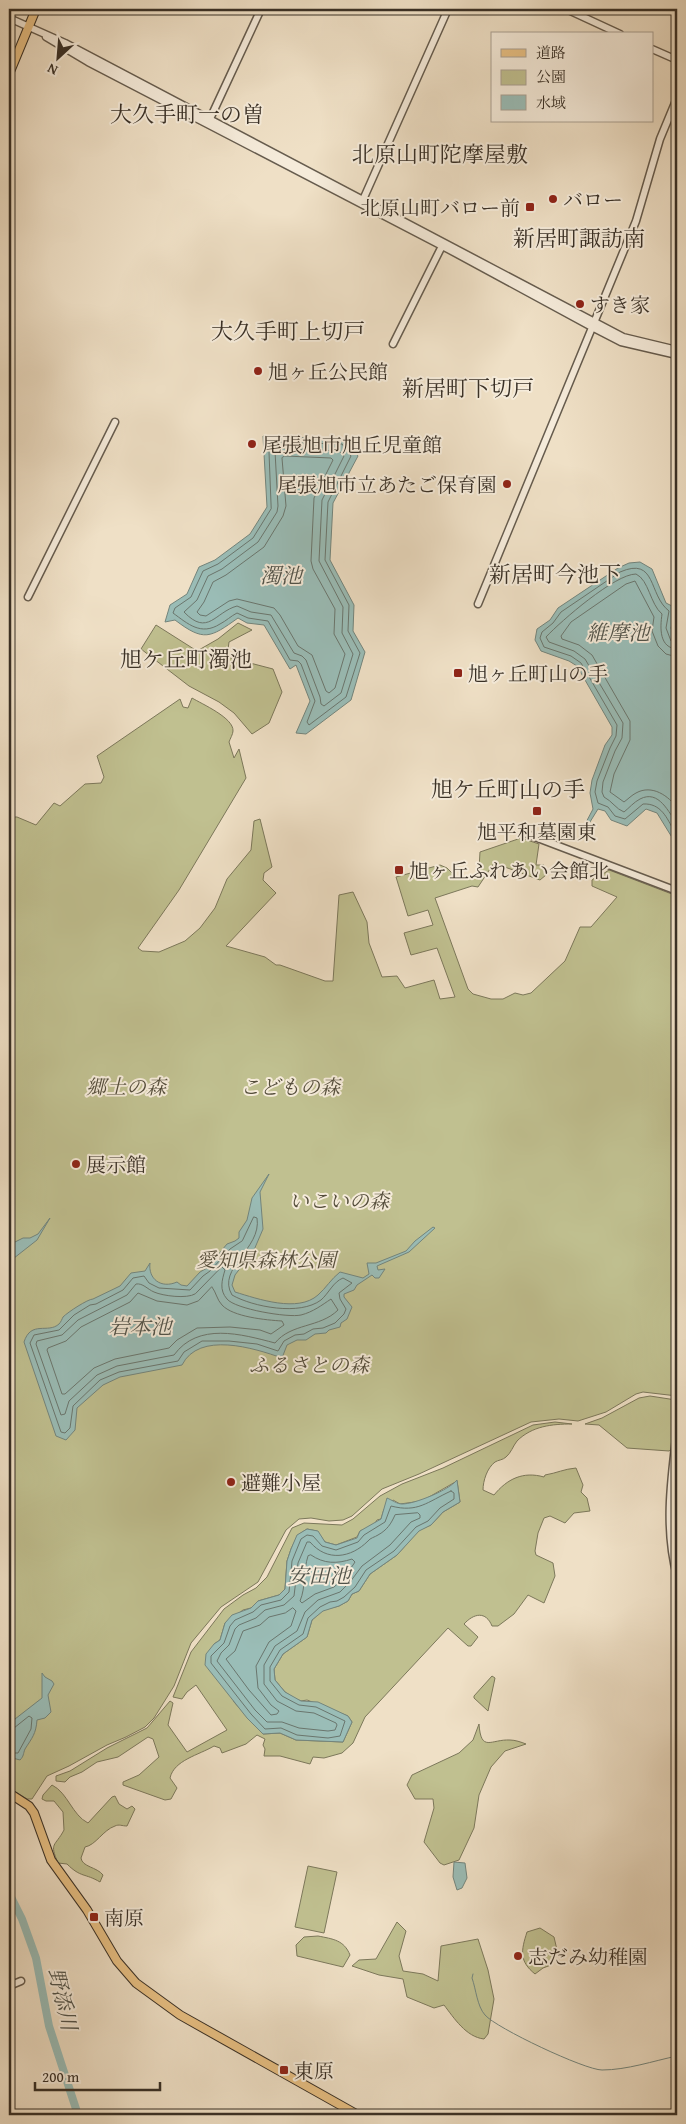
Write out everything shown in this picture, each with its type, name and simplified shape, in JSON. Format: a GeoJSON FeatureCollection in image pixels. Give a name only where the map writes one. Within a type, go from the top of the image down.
{"type":"FeatureCollection","features":[{"type":"Feature","properties":{"kind":"main road"},"geometry":{"type":"LineString","coordinates":[[9,74],[36,9]]}},
{"type":"Feature","properties":{"kind":"main road"},"geometry":{"type":"LineString","coordinates":[[9,1793],[29,1806],[57,1870],[87,1910],[117,1961],[136,1983],[180,2015],[358,2115]]}},
{"type":"Feature","properties":{"kind":"street"},"geometry":{"type":"LineString","coordinates":[[208,121],[261,9]]}},
{"type":"Feature","properties":{"kind":"street"},"geometry":{"type":"LineString","coordinates":[[362,202],[448,9]]}},
{"type":"Feature","properties":{"kind":"street"},"geometry":{"type":"LineString","coordinates":[[566,9],[616,32]]}},
{"type":"Feature","properties":{"kind":"street"},"geometry":{"type":"LineString","coordinates":[[9,18],[28,26],[88,62],[208,121],[362,202],[593,325],[621,342],[677,355]]}},
{"type":"Feature","properties":{"kind":"street"},"geometry":{"type":"LineString","coordinates":[[654,50],[677,60]]}},
{"type":"Feature","properties":{"kind":"street"},"geometry":{"type":"LineString","coordinates":[[478,604],[636,221],[660,139],[677,98]]}},
{"type":"Feature","properties":{"kind":"street"},"geometry":{"type":"LineString","coordinates":[[362,202],[593,325],[634,341],[677,350]]}},
{"type":"Feature","properties":{"kind":"street"},"geometry":{"type":"LineString","coordinates":[[393,344],[442,246]]}},
{"type":"Feature","properties":{"kind":"street"},"geometry":{"type":"LineString","coordinates":[[28,597],[115,422]]}},
{"type":"Feature","properties":{"kind":"street"},"geometry":{"type":"LineString","coordinates":[[527,834],[677,891]]}},
{"type":"Feature","properties":{"kind":"street"},"geometry":{"type":"LineString","coordinates":[[677,1430],[669,1519],[677,1576]]}},
{"type":"Feature","properties":{"kind":"street"},"geometry":{"type":"LineString","coordinates":[[9,1986],[21,1981]]}},
{"type":"Feature","properties":{"kind":"green space"},"geometry":{"type":"Polygon","coordinates":[[[238,623],[252,630],[229,642],[227,657],[273,669],[282,692],[269,723],[252,734],[234,713],[219,702],[189,686],[141,649],[156,625],[197,651],[218,639],[238,623]]]}},
{"type":"Feature","properties":{"kind":"green space","name":"愛知県森林公園"},"geometry":{"type":"Polygon","coordinates":[[[192,698],[223,716],[232,726],[233,732],[229,742],[234,758],[239,749],[246,778],[179,890],[138,948],[142,951],[159,952],[185,941],[200,928],[215,908],[227,879],[251,850],[254,821],[260,819],[272,867],[264,873],[263,880],[276,893],[226,946],[265,957],[276,965],[325,981],[333,981],[339,895],[353,892],[367,922],[369,943],[382,977],[397,976],[405,988],[434,980],[440,999],[455,997],[437,948],[411,955],[404,933],[433,925],[428,910],[408,916],[396,877],[440,865],[447,868],[458,879],[471,877],[479,869],[480,852],[521,838],[539,844],[536,865],[544,865],[546,875],[540,880],[494,863],[478,887],[472,886],[435,898],[468,989],[473,994],[491,999],[503,999],[515,993],[523,995],[531,993],[565,961],[580,927],[591,927],[617,897],[592,886],[592,880],[609,870],[677,896],[677,1396],[643,1392],[636,1394],[606,1412],[578,1421],[559,1419],[531,1422],[382,1489],[352,1516],[343,1520],[299,1519],[286,1530],[258,1582],[221,1607],[191,1643],[174,1686],[154,1718],[145,1727],[47,1776],[32,1799],[27,1799],[9,1788],[9,817],[17,817],[36,825],[54,803],[60,806],[85,784],[101,783],[104,777],[97,756],[180,699],[183,707],[188,708],[192,698]]]}},
{"type":"Feature","properties":{"kind":"green space"},"geometry":{"type":"Polygon","coordinates":[[[650,1396],[676,1400],[672,1449],[669,1451],[627,1448],[599,1425],[585,1424],[602,1418],[639,1398],[650,1396]]]}},
{"type":"Feature","properties":{"kind":"green space"},"geometry":{"type":"Polygon","coordinates":[[[555,1422],[572,1424],[543,1427],[523,1436],[517,1441],[508,1455],[495,1462],[490,1468],[483,1490],[494,1495],[504,1485],[522,1476],[536,1475],[544,1477],[545,1475],[576,1468],[583,1485],[581,1492],[587,1498],[590,1511],[574,1513],[565,1523],[550,1516],[544,1518],[538,1533],[535,1551],[536,1555],[553,1563],[555,1576],[544,1603],[528,1595],[514,1614],[498,1626],[492,1626],[487,1618],[479,1615],[468,1620],[464,1624],[478,1637],[471,1646],[468,1646],[448,1628],[365,1717],[353,1743],[342,1753],[324,1758],[313,1757],[310,1764],[280,1756],[264,1756],[265,1749],[263,1745],[265,1739],[257,1735],[246,1744],[222,1753],[220,1748],[214,1746],[176,1767],[170,1778],[177,1788],[171,1799],[165,1800],[123,1785],[123,1782],[139,1775],[159,1757],[153,1739],[148,1737],[118,1757],[97,1762],[70,1777],[65,1782],[56,1781],[56,1776],[70,1771],[107,1748],[147,1728],[170,1701],[173,1703],[168,1725],[187,1752],[227,1730],[196,1685],[182,1699],[173,1697],[191,1652],[224,1609],[256,1588],[267,1577],[292,1528],[304,1523],[342,1525],[353,1519],[380,1496],[402,1484],[443,1468],[533,1425],[555,1422]],[[457,1481],[422,1501],[400,1504],[393,1500],[384,1509],[381,1519],[377,1520],[374,1525],[360,1531],[357,1537],[336,1545],[325,1542],[317,1531],[307,1529],[298,1535],[287,1561],[285,1589],[279,1595],[258,1601],[251,1608],[243,1610],[225,1623],[220,1640],[214,1644],[234,1702],[263,1734],[280,1733],[296,1740],[343,1742],[352,1722],[348,1716],[307,1700],[301,1701],[294,1698],[285,1692],[275,1680],[274,1669],[283,1654],[307,1637],[312,1620],[323,1610],[339,1606],[348,1601],[352,1594],[359,1591],[370,1574],[397,1555],[419,1530],[431,1525],[443,1512],[460,1502],[457,1481]]]}},
{"type":"Feature","properties":{"kind":"green space"},"geometry":{"type":"Polygon","coordinates":[[[492,1676],[495,1678],[488,1711],[474,1696],[492,1676]]]}},
{"type":"Feature","properties":{"kind":"green space"},"geometry":{"type":"Polygon","coordinates":[[[479,1724],[482,1739],[485,1742],[512,1740],[526,1744],[505,1751],[491,1767],[479,1795],[474,1828],[459,1860],[444,1865],[440,1863],[424,1842],[434,1808],[433,1799],[415,1799],[407,1785],[412,1775],[459,1753],[473,1740],[479,1724]]]}},
{"type":"Feature","properties":{"kind":"green space"},"geometry":{"type":"Polygon","coordinates":[[[52,1785],[62,1793],[78,1815],[88,1823],[115,1796],[119,1804],[127,1809],[132,1806],[135,1809],[127,1826],[118,1825],[111,1828],[89,1846],[85,1847],[81,1858],[82,1861],[103,1875],[100,1882],[80,1873],[67,1864],[58,1863],[54,1845],[64,1830],[63,1812],[54,1801],[42,1799],[43,1795],[52,1785]]]}},
{"type":"Feature","properties":{"kind":"green space"},"geometry":{"type":"Polygon","coordinates":[[[308,1866],[337,1872],[324,1933],[295,1927],[308,1866]]]}},
{"type":"Feature","properties":{"kind":"green space"},"geometry":{"type":"Polygon","coordinates":[[[397,1922],[406,1931],[399,1956],[403,1971],[423,1974],[438,1981],[441,1946],[478,1939],[488,1970],[494,1999],[488,2034],[484,2039],[466,2031],[444,2005],[434,2008],[407,1997],[403,1979],[379,1975],[352,1966],[359,1960],[376,1959],[397,1922]]]}},
{"type":"Feature","properties":{"kind":"green space"},"geometry":{"type":"Polygon","coordinates":[[[540,1928],[554,1937],[557,1950],[551,1965],[535,1974],[526,1965],[523,1945],[527,1932],[540,1928]]]}},
{"type":"Feature","properties":{"kind":"green space"},"geometry":{"type":"Polygon","coordinates":[[[318,1936],[333,1939],[345,1946],[350,1955],[343,1967],[297,1956],[296,1945],[304,1937],[318,1936]]]}},
{"type":"Feature","properties":{"kind":"water","name":"濁池"},"geometry":{"type":"Polygon","coordinates":[[[263,436],[346,439],[358,456],[333,503],[330,560],[354,605],[353,631],[365,652],[351,700],[306,734],[296,733],[310,701],[296,665],[290,669],[264,625],[247,623],[238,618],[220,630],[207,635],[193,632],[175,620],[165,622],[170,605],[187,594],[199,567],[215,560],[250,534],[267,507],[263,436]]]}},
{"type":"Feature","properties":{"kind":"water","name":"維摩池"},"geometry":{"type":"Polygon","coordinates":[[[640,562],[652,569],[666,603],[676,608],[671,628],[677,643],[677,837],[673,839],[657,813],[646,809],[627,826],[611,820],[605,811],[598,809],[585,830],[582,830],[593,809],[590,793],[592,780],[605,745],[612,735],[612,727],[577,666],[569,661],[541,651],[535,640],[537,629],[550,620],[558,608],[618,568],[629,563],[640,562]]]}},
{"type":"Feature","properties":{"kind":"water","name":"岩本池"},"geometry":{"type":"Polygon","coordinates":[[[269,1174],[260,1192],[263,1229],[254,1250],[235,1275],[232,1285],[235,1292],[278,1303],[300,1303],[310,1300],[318,1295],[340,1272],[363,1278],[369,1274],[367,1263],[376,1263],[406,1251],[415,1241],[433,1227],[435,1228],[409,1252],[377,1266],[378,1270],[385,1269],[379,1278],[375,1278],[372,1275],[357,1285],[354,1290],[344,1294],[344,1297],[352,1307],[347,1319],[341,1323],[340,1327],[329,1330],[326,1333],[315,1334],[306,1340],[297,1340],[287,1345],[282,1358],[243,1347],[214,1345],[201,1348],[190,1355],[182,1365],[120,1377],[103,1385],[77,1408],[75,1430],[66,1440],[56,1436],[24,1342],[27,1335],[35,1329],[55,1327],[73,1309],[120,1286],[131,1273],[145,1271],[150,1263],[151,1274],[157,1281],[166,1284],[177,1282],[187,1286],[200,1272],[207,1268],[227,1244],[239,1238],[239,1232],[247,1220],[252,1198],[269,1174]]]}},
{"type":"Feature","properties":{"kind":"water"},"geometry":{"type":"Polygon","coordinates":[[[50,1218],[37,1240],[9,1262],[9,1245],[23,1238],[30,1238],[38,1234],[50,1218]]]}},
{"type":"Feature","properties":{"kind":"water","name":"安田池"},"geometry":{"type":"Polygon","coordinates":[[[457,1480],[460,1502],[443,1512],[431,1525],[419,1531],[397,1555],[370,1574],[359,1591],[352,1594],[348,1601],[323,1611],[312,1620],[307,1637],[283,1654],[274,1669],[275,1680],[285,1692],[301,1701],[318,1702],[348,1716],[352,1722],[343,1742],[296,1740],[280,1733],[263,1734],[247,1718],[205,1665],[206,1654],[220,1640],[225,1623],[232,1615],[251,1608],[258,1601],[279,1595],[285,1589],[287,1561],[297,1535],[307,1529],[318,1531],[325,1542],[336,1545],[357,1538],[360,1531],[381,1519],[387,1498],[400,1504],[415,1502],[440,1492],[457,1480]]]}},
{"type":"Feature","properties":{"kind":"water"},"geometry":{"type":"Polygon","coordinates":[[[42,1673],[54,1684],[48,1695],[51,1712],[45,1718],[37,1720],[35,1732],[20,1760],[9,1757],[9,1726],[42,1698],[42,1673]]]}},
{"type":"Feature","properties":{"kind":"water"},"geometry":{"type":"Polygon","coordinates":[[[454,1862],[465,1863],[467,1878],[462,1888],[457,1890],[453,1877],[454,1862]]]}},
{"type":"Feature","properties":{"kind":"waterway","name":"野添川"},"geometry":{"type":"LineString","coordinates":[[9,1893],[22,1919],[36,1958],[49,2026],[78,2115]]}},
{"type":"Feature","properties":{"kind":"waterway"},"geometry":{"type":"LineString","coordinates":[[473,1974],[472,1978],[478,2002],[485,2015],[522,2038],[560,2056],[602,2070],[630,2067],[677,2056]]}},
{"type":"Feature","properties":{"kind":"place","name":"バロー"},"geometry":{"type":"Point","coordinates":[553,199]}},
{"type":"Feature","properties":{"kind":"place","name":"北原山町バロー前"},"geometry":{"type":"Point","coordinates":[530,207]}},
{"type":"Feature","properties":{"kind":"place","name":"すき家"},"geometry":{"type":"Point","coordinates":[580,304]}},
{"type":"Feature","properties":{"kind":"place","name":"旭ヶ丘公民館"},"geometry":{"type":"Point","coordinates":[258,371]}},
{"type":"Feature","properties":{"kind":"place","name":"尾張旭市旭丘児童館"},"geometry":{"type":"Point","coordinates":[252,444]}},
{"type":"Feature","properties":{"kind":"place","name":"尾張旭市立あたご保育園"},"geometry":{"type":"Point","coordinates":[507,484]}},
{"type":"Feature","properties":{"kind":"place","name":"旭ヶ丘町山の手"},"geometry":{"type":"Point","coordinates":[458,673]}},
{"type":"Feature","properties":{"kind":"place","name":"旭平和墓園東"},"geometry":{"type":"Point","coordinates":[537,811]}},
{"type":"Feature","properties":{"kind":"place","name":"旭ヶ丘ふれあい会館北"},"geometry":{"type":"Point","coordinates":[399,870]}},
{"type":"Feature","properties":{"kind":"place","name":"展示館"},"geometry":{"type":"Point","coordinates":[76,1164]}},
{"type":"Feature","properties":{"kind":"place","name":"避難小屋"},"geometry":{"type":"Point","coordinates":[231,1482]}},
{"type":"Feature","properties":{"kind":"place","name":"南原"},"geometry":{"type":"Point","coordinates":[94,1917]}},
{"type":"Feature","properties":{"kind":"place","name":"志だみ幼稚園"},"geometry":{"type":"Point","coordinates":[518,1956]}},
{"type":"Feature","properties":{"kind":"place","name":"東原"},"geometry":{"type":"Point","coordinates":[284,2070]}},
{"type":"Feature","properties":{"kind":"district","name":"大久手町一の曽"},"geometry":{"type":"Point","coordinates":[187,114]}},
{"type":"Feature","properties":{"kind":"district","name":"北原山町陀摩屋敷"},"geometry":{"type":"Point","coordinates":[440,154]}},
{"type":"Feature","properties":{"kind":"district","name":"新居町諏訪南"},"geometry":{"type":"Point","coordinates":[579,238]}},
{"type":"Feature","properties":{"kind":"district","name":"大久手町上切戸"},"geometry":{"type":"Point","coordinates":[288,331]}},
{"type":"Feature","properties":{"kind":"district","name":"新居町下切戸"},"geometry":{"type":"Point","coordinates":[468,388]}},
{"type":"Feature","properties":{"kind":"district","name":"新居町今池下"},"geometry":{"type":"Point","coordinates":[555,574]}},
{"type":"Feature","properties":{"kind":"district","name":"旭ケ丘町濁池"},"geometry":{"type":"Point","coordinates":[186,659]}},
{"type":"Feature","properties":{"kind":"district","name":"旭ケ丘町山の手"},"geometry":{"type":"Point","coordinates":[508,789]}},
{"type":"Feature","properties":{"kind":"park label","name":"郷土の森"},"geometry":{"type":"Point","coordinates":[126,1086]}},
{"type":"Feature","properties":{"kind":"park label","name":"こどもの森"},"geometry":{"type":"Point","coordinates":[290,1086]}},
{"type":"Feature","properties":{"kind":"park label","name":"いこいの森"},"geometry":{"type":"Point","coordinates":[339,1200]}},
{"type":"Feature","properties":{"kind":"park label","name":"ふるさとの森"},"geometry":{"type":"Point","coordinates":[309,1364]}}]}
